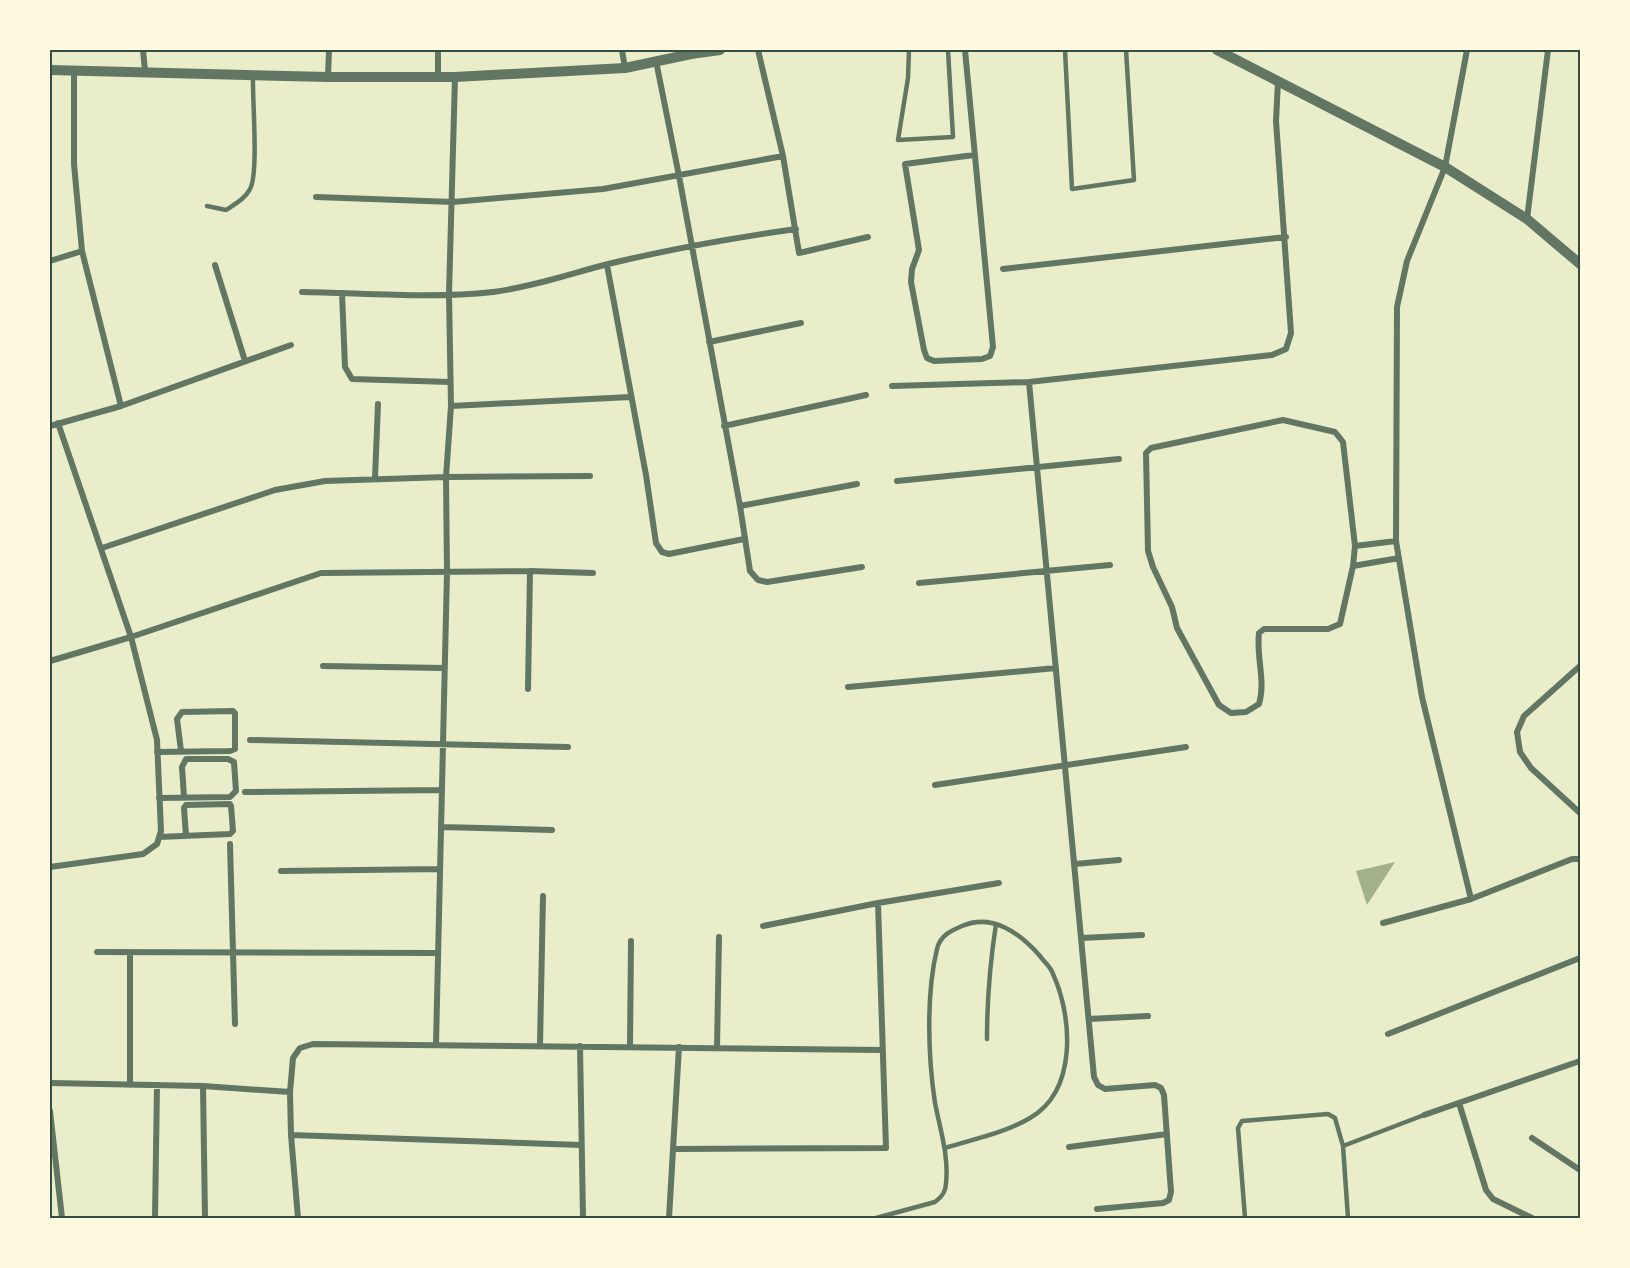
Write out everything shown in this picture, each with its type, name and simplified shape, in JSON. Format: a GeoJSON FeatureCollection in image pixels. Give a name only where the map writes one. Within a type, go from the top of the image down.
{"type":"FeatureCollection","features":[{"type":"Feature","properties":{"kind":"street"},"geometry":{"type":"LineString","coordinates":[[143,50],[145,71]]}},
{"type":"Feature","properties":{"kind":"street"},"geometry":{"type":"LineString","coordinates":[[328,77],[329,50]]}},
{"type":"Feature","properties":{"kind":"street"},"geometry":{"type":"LineString","coordinates":[[438,50],[438,77]]}},
{"type":"Feature","properties":{"kind":"street"},"geometry":{"type":"LineString","coordinates":[[622,50],[625,68]]}},
{"type":"Feature","properties":{"kind":"street"},"geometry":{"type":"LineString","coordinates":[[50,70],[328,77],[456,77],[625,68],[720,50]]}},
{"type":"Feature","properties":{"kind":"street"},"geometry":{"type":"LineString","coordinates":[[758,50],[783,156],[800,253],[868,237]]}},
{"type":"Feature","properties":{"kind":"street"},"geometry":{"type":"LineString","coordinates":[[965,50],[993,348],[990,356],[982,359],[934,361],[927,358],[924,350],[911,282],[912,268],[919,250],[905,164],[974,155]]}},
{"type":"Feature","properties":{"kind":"street"},"geometry":{"type":"LineString","coordinates":[[1217,50],[1444,167],[1527,219],[1581,264]]}},
{"type":"Feature","properties":{"kind":"street"},"geometry":{"type":"LineString","coordinates":[[1467,50],[1444,167],[1407,261],[1397,307],[1396,541],[1422,697],[1471,899]]}},
{"type":"Feature","properties":{"kind":"street"},"geometry":{"type":"LineString","coordinates":[[1527,219],[1548,50]]}},
{"type":"Feature","properties":{"kind":"street"},"geometry":{"type":"LineString","coordinates":[[656,61],[680,176],[750,571],[758,580],[767,582],[862,567]]}},
{"type":"Feature","properties":{"kind":"street"},"geometry":{"type":"LineString","coordinates":[[74,72],[74,165],[82,250],[121,406]]}},
{"type":"Feature","properties":{"kind":"street"},"geometry":{"type":"LineString","coordinates":[[436,1044],[447,572],[446,477],[451,406],[449,294],[456,77]]}},
{"type":"Feature","properties":{"kind":"street"},"geometry":{"type":"LineString","coordinates":[[892,386],[1029,382],[1272,356],[1286,349],[1291,333],[1276,121],[1278,81]]}},
{"type":"Feature","properties":{"kind":"street"},"geometry":{"type":"LineString","coordinates":[[316,196],[453,202],[603,189],[783,156]]}},
{"type":"Feature","properties":{"kind":"street"},"geometry":{"type":"LineString","coordinates":[[302,292],[449,294],[492,292],[532,286],[691,245],[796,229]]}},
{"type":"Feature","properties":{"kind":"street"},"geometry":{"type":"LineString","coordinates":[[1003,269],[1286,237]]}},
{"type":"Feature","properties":{"kind":"street"},"geometry":{"type":"LineString","coordinates":[[50,261],[82,250]]}},
{"type":"Feature","properties":{"kind":"street"},"geometry":{"type":"LineString","coordinates":[[215,265],[245,361]]}},
{"type":"Feature","properties":{"kind":"street"},"geometry":{"type":"LineString","coordinates":[[607,265],[646,475],[656,543],[662,552],[669,554],[744,539]]}},
{"type":"Feature","properties":{"kind":"street"},"geometry":{"type":"LineString","coordinates":[[342,292],[345,367],[352,379],[450,382]]}},
{"type":"Feature","properties":{"kind":"street"},"geometry":{"type":"LineString","coordinates":[[709,342],[801,323]]}},
{"type":"Feature","properties":{"kind":"street"},"geometry":{"type":"LineString","coordinates":[[50,426],[121,406],[291,345]]}},
{"type":"Feature","properties":{"kind":"street"},"geometry":{"type":"LineString","coordinates":[[1029,382],[1094,1077],[1098,1085],[1105,1089],[1155,1085],[1161,1088],[1164,1095],[1172,1192],[1169,1200],[1162,1203],[1097,1209]]}},
{"type":"Feature","properties":{"kind":"street"},"geometry":{"type":"LineString","coordinates":[[724,426],[866,395]]}},
{"type":"Feature","properties":{"kind":"street"},"geometry":{"type":"LineString","coordinates":[[451,406],[630,397]]}},
{"type":"Feature","properties":{"kind":"street"},"geometry":{"type":"LineString","coordinates":[[375,478],[378,404]]}},
{"type":"Feature","properties":{"kind":"street"},"geometry":{"type":"LineString","coordinates":[[1283,420],[1335,432],[1343,442],[1355,546],[1353,566],[1340,624],[1328,629],[1264,629],[1259,633],[1257,649],[1262,693],[1259,705],[1246,712],[1231,713],[1219,705],[1177,628],[1172,607],[1153,567],[1148,551],[1146,453],[1151,448],[1283,420]]}},
{"type":"Feature","properties":{"kind":"street"},"geometry":{"type":"LineString","coordinates":[[50,867],[143,854],[156,844],[161,831],[157,740],[131,637],[58,423]]}},
{"type":"Feature","properties":{"kind":"street"},"geometry":{"type":"LineString","coordinates":[[897,481],[1119,459]]}},
{"type":"Feature","properties":{"kind":"street"},"geometry":{"type":"LineString","coordinates":[[102,548],[275,490],[325,481],[375,478],[590,476]]}},
{"type":"Feature","properties":{"kind":"street"},"geometry":{"type":"LineString","coordinates":[[740,506],[856,484]]}},
{"type":"Feature","properties":{"kind":"street"},"geometry":{"type":"LineString","coordinates":[[1355,546],[1396,541]]}},
{"type":"Feature","properties":{"kind":"street"},"geometry":{"type":"LineString","coordinates":[[1353,566],[1399,558]]}},
{"type":"Feature","properties":{"kind":"street"},"geometry":{"type":"LineString","coordinates":[[919,583],[1110,565]]}},
{"type":"Feature","properties":{"kind":"street"},"geometry":{"type":"LineString","coordinates":[[528,689],[530,571]]}},
{"type":"Feature","properties":{"kind":"street"},"geometry":{"type":"LineString","coordinates":[[50,661],[131,637],[321,573],[530,571],[593,573]]}},
{"type":"Feature","properties":{"kind":"street"},"geometry":{"type":"LineString","coordinates":[[323,666],[444,668]]}},
{"type":"Feature","properties":{"kind":"street"},"geometry":{"type":"LineString","coordinates":[[1581,666],[1524,716],[1517,732],[1520,752],[1531,768],[1581,813]]}},
{"type":"Feature","properties":{"kind":"street"},"geometry":{"type":"LineString","coordinates":[[848,687],[1056,668]]}},
{"type":"Feature","properties":{"kind":"street"},"geometry":{"type":"LineString","coordinates":[[157,752],[180,752],[230,751],[235,749],[233,711],[182,712],[177,719],[180,752]]}},
{"type":"Feature","properties":{"kind":"street"},"geometry":{"type":"LineString","coordinates":[[250,740],[568,747]]}},
{"type":"Feature","properties":{"kind":"street"},"geometry":{"type":"LineString","coordinates":[[935,785],[1186,747]]}},
{"type":"Feature","properties":{"kind":"street"},"geometry":{"type":"LineString","coordinates":[[159,798],[230,797],[236,791],[234,762],[228,759],[186,759],[182,767],[184,797]]}},
{"type":"Feature","properties":{"kind":"street"},"geometry":{"type":"LineString","coordinates":[[245,792],[441,790]]}},
{"type":"Feature","properties":{"kind":"street"},"geometry":{"type":"LineString","coordinates":[[159,837],[186,836],[230,834],[232,831],[230,804],[186,805],[184,808],[186,836]]}},
{"type":"Feature","properties":{"kind":"street"},"geometry":{"type":"LineString","coordinates":[[441,827],[552,830]]}},
{"type":"Feature","properties":{"kind":"street"},"geometry":{"type":"LineString","coordinates":[[230,844],[235,1024]]}},
{"type":"Feature","properties":{"kind":"street"},"geometry":{"type":"LineString","coordinates":[[1383,923],[1471,899],[1572,859],[1581,860]]}},
{"type":"Feature","properties":{"kind":"street"},"geometry":{"type":"LineString","coordinates":[[1075,864],[1119,860]]}},
{"type":"Feature","properties":{"kind":"street"},"geometry":{"type":"LineString","coordinates":[[280,871],[440,869]]}},
{"type":"Feature","properties":{"kind":"street"},"geometry":{"type":"LineString","coordinates":[[763,926],[878,903],[999,883]]}},
{"type":"Feature","properties":{"kind":"street"},"geometry":{"type":"LineString","coordinates":[[540,1045],[543,896]]}},
{"type":"Feature","properties":{"kind":"street"},"geometry":{"type":"LineString","coordinates":[[673,1149],[886,1148],[878,903]]}},
{"type":"Feature","properties":{"kind":"street"},"geometry":{"type":"LineString","coordinates":[[1082,938],[1142,935]]}},
{"type":"Feature","properties":{"kind":"street"},"geometry":{"type":"LineString","coordinates":[[717,1048],[719,938]]}},
{"type":"Feature","properties":{"kind":"street"},"geometry":{"type":"LineString","coordinates":[[630,1046],[632,941]]}},
{"type":"Feature","properties":{"kind":"street"},"geometry":{"type":"LineString","coordinates":[[97,952],[438,953]]}},
{"type":"Feature","properties":{"kind":"street"},"geometry":{"type":"LineString","coordinates":[[130,952],[130,1084]]}},
{"type":"Feature","properties":{"kind":"street"},"geometry":{"type":"LineString","coordinates":[[1388,1034],[1581,958]]}},
{"type":"Feature","properties":{"kind":"street"},"geometry":{"type":"LineString","coordinates":[[1089,1019],[1148,1016]]}},
{"type":"Feature","properties":{"kind":"street"},"geometry":{"type":"LineString","coordinates":[[298,1218],[290,1092],[293,1058],[300,1048],[313,1044],[882,1050]]}},
{"type":"Feature","properties":{"kind":"street"},"geometry":{"type":"LineString","coordinates":[[580,1046],[583,1218]]}},
{"type":"Feature","properties":{"kind":"street"},"geometry":{"type":"LineString","coordinates":[[669,1218],[679,1047]]}},
{"type":"Feature","properties":{"kind":"street"},"geometry":{"type":"LineString","coordinates":[[1424,1115],[1581,1061]]}},
{"type":"Feature","properties":{"kind":"street"},"geometry":{"type":"LineString","coordinates":[[50,1077],[50,1083],[203,1086],[290,1092]]}},
{"type":"Feature","properties":{"kind":"street"},"geometry":{"type":"LineString","coordinates":[[155,1218],[157,1085]]}},
{"type":"Feature","properties":{"kind":"street"},"geometry":{"type":"LineString","coordinates":[[203,1086],[205,1218]]}},
{"type":"Feature","properties":{"kind":"street"},"geometry":{"type":"LineString","coordinates":[[1459,1103],[1486,1190],[1493,1199],[1532,1218]]}},
{"type":"Feature","properties":{"kind":"street"},"geometry":{"type":"LineString","coordinates":[[50,1111],[62,1218]]}},
{"type":"Feature","properties":{"kind":"street"},"geometry":{"type":"LineString","coordinates":[[1069,1148],[1167,1134]]}},
{"type":"Feature","properties":{"kind":"street"},"geometry":{"type":"LineString","coordinates":[[291,1135],[581,1145]]}},
{"type":"Feature","properties":{"kind":"street"},"geometry":{"type":"LineString","coordinates":[[1532,1138],[1581,1170]]}},
{"type":"Feature","properties":{"kind":"lane"},"geometry":{"type":"LineString","coordinates":[[909,50],[908,78],[898,140],[953,136],[948,50]]}},
{"type":"Feature","properties":{"kind":"lane"},"geometry":{"type":"LineString","coordinates":[[1065,50],[1072,189],[1134,180],[1126,50]]}},
{"type":"Feature","properties":{"kind":"lane"},"geometry":{"type":"LineString","coordinates":[[207,206],[226,210],[244,199],[252,186],[255,161],[253,75]]}},
{"type":"Feature","properties":{"kind":"lane"},"geometry":{"type":"LineString","coordinates":[[876,1218],[935,1202],[943,1196],[946,1184],[945,1148],[935,1101],[930,1044],[933,967],[938,942],[948,932],[967,924],[987,921],[1011,929],[1053,972],[1062,999],[1067,1043],[1065,1074],[1052,1100],[1031,1118],[945,1148]]}},
{"type":"Feature","properties":{"kind":"lane"},"geometry":{"type":"LineString","coordinates":[[987,1039],[987,1002],[996,924]]}},
{"type":"Feature","properties":{"kind":"lane"},"geometry":{"type":"LineString","coordinates":[[1245,1218],[1239,1128],[1242,1121],[1328,1114],[1335,1118],[1343,1146],[1348,1218]]}},
{"type":"Feature","properties":{"kind":"lane"},"geometry":{"type":"LineString","coordinates":[[1343,1146],[1424,1115]]}},
{"type":"Feature","properties":{"kind":"shaded area"},"geometry":{"type":"Polygon","coordinates":[[[1395,862],[1367,905],[1356,871],[1395,862]]]}}]}
